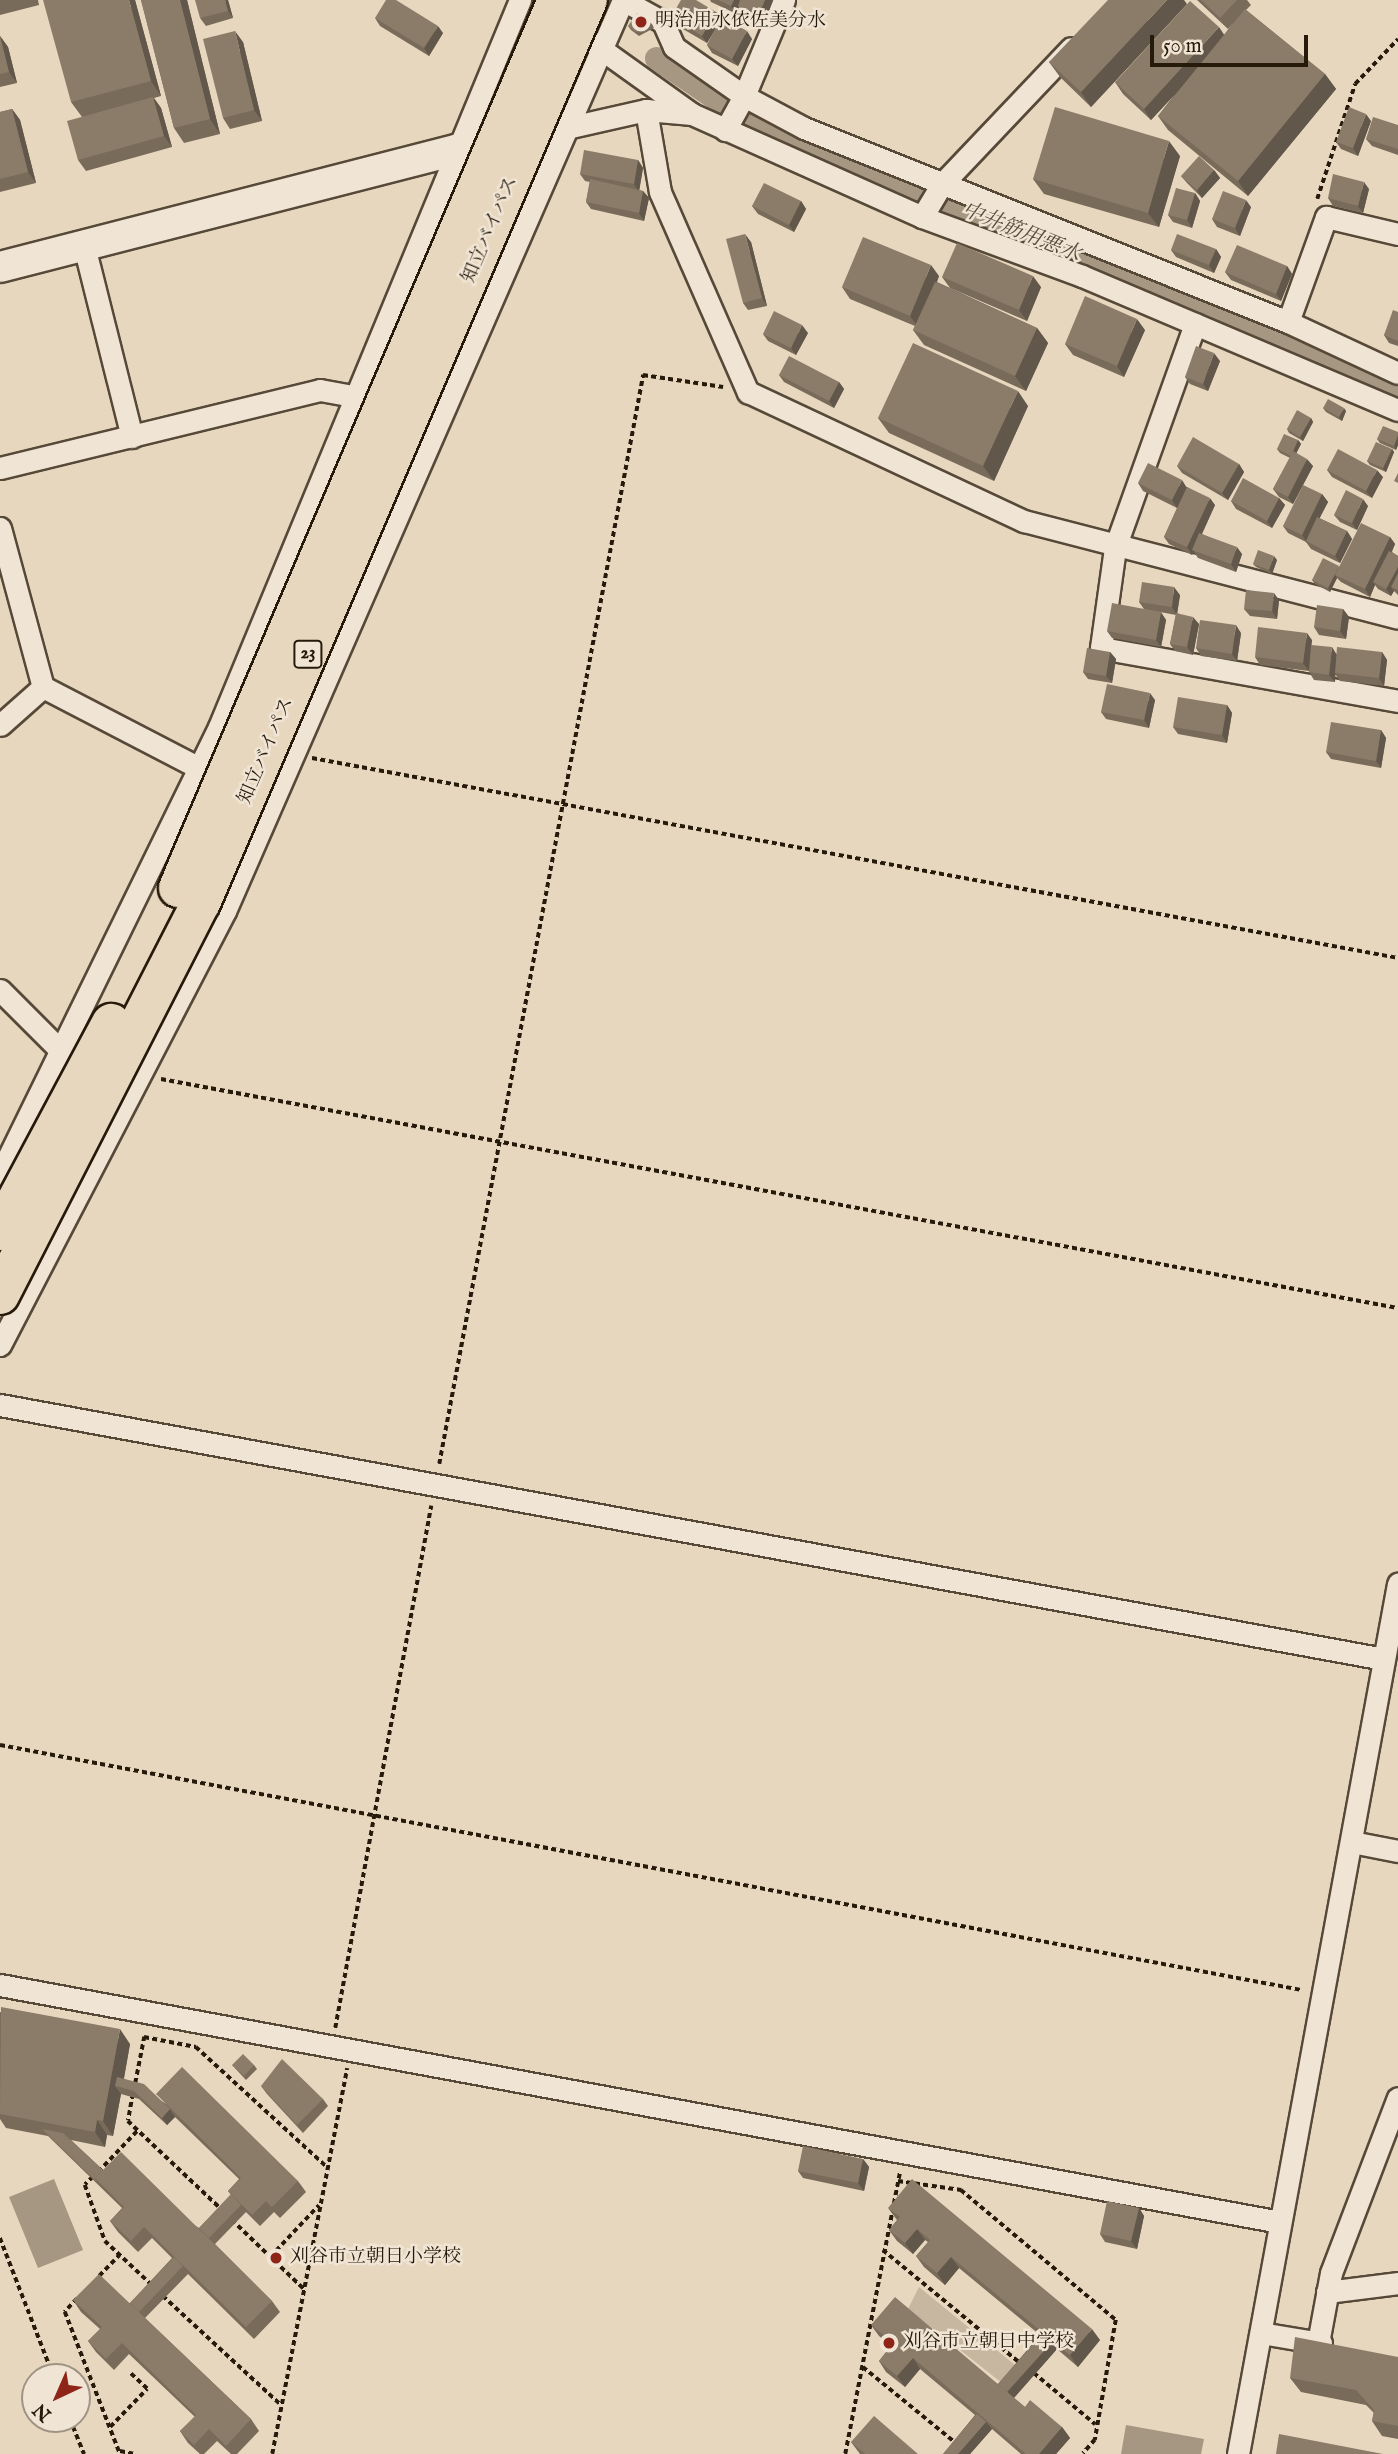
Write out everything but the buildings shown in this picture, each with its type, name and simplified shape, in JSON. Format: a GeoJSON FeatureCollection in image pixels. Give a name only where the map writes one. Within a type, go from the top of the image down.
{"type":"FeatureCollection","features":[{"type":"Feature","properties":{"kind":"highway","name":"知立バイパス"},"geometry":{"type":"LineString","coordinates":[[0,1231],[179,887],[557,0]]}},
{"type":"Feature","properties":{"kind":"highway","name":"知立バイパス"},"geometry":{"type":"LineString","coordinates":[[0,1295],[201,903],[588,0]]}},
{"type":"Feature","properties":{"kind":"street"},"geometry":{"type":"LineString","coordinates":[[0,1174],[64,1054],[219,727],[359,396],[520,0],[602,48],[692,114]]}},
{"type":"Feature","properties":{"kind":"street"},"geometry":{"type":"LineString","coordinates":[[0,1345],[145,1076],[295,755],[562,129],[623,0],[663,22],[674,47],[735,112],[922,217],[1195,324],[1398,410]]}},
{"type":"Feature","properties":{"kind":"street"},"geometry":{"type":"LineString","coordinates":[[735,112],[784,0]]}},
{"type":"Feature","properties":{"kind":"street"},"geometry":{"type":"LineString","coordinates":[[922,217],[942,184],[1088,29]]}},
{"type":"Feature","properties":{"kind":"street"},"geometry":{"type":"LineString","coordinates":[[646,110],[660,192],[748,391],[1024,521],[1115,548],[1398,618]]}},
{"type":"Feature","properties":{"kind":"street"},"geometry":{"type":"LineString","coordinates":[[0,267],[458,149],[646,110],[692,114],[735,112],[804,128],[1288,322],[1398,373]]}},
{"type":"Feature","properties":{"kind":"street"},"geometry":{"type":"LineString","coordinates":[[1288,322],[1326,217],[1398,234]]}},
{"type":"Feature","properties":{"kind":"street"},"geometry":{"type":"LineString","coordinates":[[84,246],[132,438]]}},
{"type":"Feature","properties":{"kind":"street"},"geometry":{"type":"LineString","coordinates":[[1195,324],[1115,548],[1101,648],[1398,701]]}},
{"type":"Feature","properties":{"kind":"street"},"geometry":{"type":"LineString","coordinates":[[0,468],[132,438],[320,390],[359,396],[438,422]]}},
{"type":"Feature","properties":{"kind":"street"},"geometry":{"type":"LineString","coordinates":[[0,528],[44,687],[199,768]]}},
{"type":"Feature","properties":{"kind":"street"},"geometry":{"type":"LineString","coordinates":[[0,725],[44,687]]}},
{"type":"Feature","properties":{"kind":"street"},"geometry":{"type":"LineString","coordinates":[[219,727],[295,755]]}},
{"type":"Feature","properties":{"kind":"street"},"geometry":{"type":"LineString","coordinates":[[0,990],[64,1054]]}},
{"type":"Feature","properties":{"kind":"street"},"geometry":{"type":"LineString","coordinates":[[0,1405],[436,1482],[1384,1659]]}},
{"type":"Feature","properties":{"kind":"street"},"geometry":{"type":"LineString","coordinates":[[1238,2454],[1398,1584]]}},
{"type":"Feature","properties":{"kind":"street"},"geometry":{"type":"LineString","coordinates":[[1352,1842],[1398,1850]]}},
{"type":"Feature","properties":{"kind":"street"},"geometry":{"type":"LineString","coordinates":[[0,1985],[902,2156],[1280,2222]]}},
{"type":"Feature","properties":{"kind":"street"},"geometry":{"type":"LineString","coordinates":[[1318,2343],[1327,2292],[1398,2098]]}},
{"type":"Feature","properties":{"kind":"street"},"geometry":{"type":"LineString","coordinates":[[1327,2292],[1398,2283]]}},
{"type":"Feature","properties":{"kind":"street"},"geometry":{"type":"LineString","coordinates":[[1261,2333],[1344,2348]]}},
{"type":"Feature","properties":{"kind":"path"},"geometry":{"type":"LineString","coordinates":[[1326,217],[1313,211],[1355,84],[1398,39]]}},
{"type":"Feature","properties":{"kind":"path"},"geometry":{"type":"LineString","coordinates":[[272,2454],[328,2168],[341,2049],[374,1816],[643,375],[748,391]]}},
{"type":"Feature","properties":{"kind":"path"},"geometry":{"type":"LineString","coordinates":[[295,755],[565,802],[1398,958]]}},
{"type":"Feature","properties":{"kind":"path"},"geometry":{"type":"LineString","coordinates":[[145,1076],[1398,1308]]}},
{"type":"Feature","properties":{"kind":"path"},"geometry":{"type":"LineString","coordinates":[[0,1745],[1324,1994]]}},
{"type":"Feature","properties":{"kind":"path"},"geometry":{"type":"LineString","coordinates":[[304,2289],[128,2121],[144,2037],[196,2047],[328,2168]]}},
{"type":"Feature","properties":{"kind":"path"},"geometry":{"type":"LineString","coordinates":[[138,2130],[85,2185],[105,2241],[282,2406]]}},
{"type":"Feature","properties":{"kind":"path"},"geometry":{"type":"LineString","coordinates":[[845,2454],[902,2156]]}},
{"type":"Feature","properties":{"kind":"path"},"geometry":{"type":"LineString","coordinates":[[898,2181],[961,2190],[1116,2320],[1095,2440],[1083,2454]]}},
{"type":"Feature","properties":{"kind":"path"},"geometry":{"type":"LineString","coordinates":[[271,2257],[321,2203]]}},
{"type":"Feature","properties":{"kind":"path"},"geometry":{"type":"LineString","coordinates":[[0,2238],[49,2363]]}},
{"type":"Feature","properties":{"kind":"path"},"geometry":{"type":"LineString","coordinates":[[883,2250],[1096,2425]]}},
{"type":"Feature","properties":{"kind":"path"},"geometry":{"type":"LineString","coordinates":[[92,2283],[119,2255]]}},
{"type":"Feature","properties":{"kind":"path"},"geometry":{"type":"LineString","coordinates":[[83,2293],[65,2312],[119,2453],[135,2454]]}},
{"type":"Feature","properties":{"kind":"path"},"geometry":{"type":"LineString","coordinates":[[862,2366],[970,2454]]}},
{"type":"Feature","properties":{"kind":"path"},"geometry":{"type":"LineString","coordinates":[[110,2427],[147,2389],[130,2373]]}},
{"type":"Feature","properties":{"kind":"path"},"geometry":{"type":"LineString","coordinates":[[76,2433],[84,2454]]}},
{"type":"Feature","properties":{"kind":"shaded area"},"geometry":{"type":"Polygon","coordinates":[[[54,2179],[83,2250],[38,2268],[9,2197],[54,2179]]]}},
{"type":"Feature","properties":{"kind":"shaded area"},"geometry":{"type":"Polygon","coordinates":[[[919,2287],[1015,2365],[1002,2383],[908,2309],[919,2287]]]}},
{"type":"Feature","properties":{"kind":"shaded area"},"geometry":{"type":"Polygon","coordinates":[[[1126,2425],[1204,2439],[1201,2454],[1121,2454],[1126,2425]]]}},
{"type":"Feature","properties":{"kind":"waterway","name":"中井筋用悪水"},"geometry":{"type":"LineString","coordinates":[[656,58],[738,114],[803,145],[1398,386]]}},
{"type":"Feature","properties":{"kind":"place","name":"明治用水依佐美分水"},"geometry":{"type":"Point","coordinates":[641,22]}},
{"type":"Feature","properties":{"kind":"place","name":"刈谷市立朝日小学校"},"geometry":{"type":"Point","coordinates":[276,2258]}},
{"type":"Feature","properties":{"kind":"place","name":"刈谷市立朝日中学校"},"geometry":{"type":"Point","coordinates":[889,2343]}}]}
